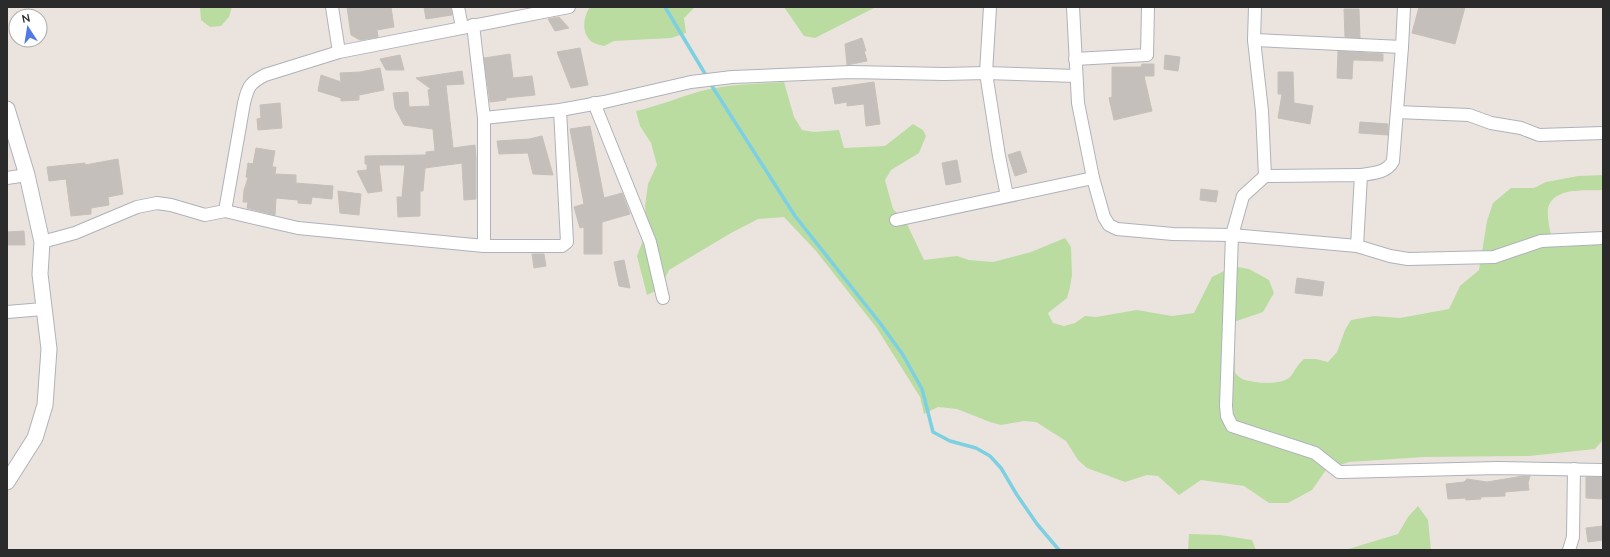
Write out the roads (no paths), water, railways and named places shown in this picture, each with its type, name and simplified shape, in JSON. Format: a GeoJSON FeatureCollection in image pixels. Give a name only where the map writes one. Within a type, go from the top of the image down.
{"type":"FeatureCollection","features":[{"type":"Feature","properties":{"kind":"street"},"geometry":{"type":"LineString","coordinates":[[332,7],[339,52]]}},
{"type":"Feature","properties":{"kind":"street"},"geometry":{"type":"LineString","coordinates":[[458,7],[468,26],[484,118],[484,246]]}},
{"type":"Feature","properties":{"kind":"street"},"geometry":{"type":"LineString","coordinates":[[225,211],[247,88],[255,80],[265,75],[339,52],[569,7]]}},
{"type":"Feature","properties":{"kind":"street"},"geometry":{"type":"LineString","coordinates":[[990,7],[986,73],[1007,196]]}},
{"type":"Feature","properties":{"kind":"street"},"geometry":{"type":"LineString","coordinates":[[1072,7],[1078,103],[1093,178],[1102,212],[1106,222],[1112,227],[1117,229],[1173,234],[1232,234],[1357,246],[1390,256],[1408,259],[1494,258],[1541,241],[1603,238]]}},
{"type":"Feature","properties":{"kind":"street"},"geometry":{"type":"LineString","coordinates":[[1075,58],[1147,55],[1148,7]]}},
{"type":"Feature","properties":{"kind":"street"},"geometry":{"type":"LineString","coordinates":[[1254,7],[1254,40],[1262,111],[1265,176]]}},
{"type":"Feature","properties":{"kind":"street"},"geometry":{"type":"LineString","coordinates":[[1404,7],[1393,161],[1390,166],[1384,170],[1361,175],[1265,176],[1243,196],[1232,234],[1226,406],[1227,416],[1232,426],[1315,453],[1342,472],[1497,468],[1603,470]]}},
{"type":"Feature","properties":{"kind":"street"},"geometry":{"type":"LineString","coordinates":[[1254,40],[1402,47]]}},
{"type":"Feature","properties":{"kind":"street"},"geometry":{"type":"LineString","coordinates":[[484,118],[560,110],[692,82],[732,77],[851,72],[944,74],[986,73],[1076,76]]}},
{"type":"Feature","properties":{"kind":"street"},"geometry":{"type":"LineString","coordinates":[[594,103],[650,242],[663,298]]}},
{"type":"Feature","properties":{"kind":"street"},"geometry":{"type":"LineString","coordinates":[[7,109],[27,175],[42,242],[40,274],[49,350],[45,405],[35,438],[7,482]]}},
{"type":"Feature","properties":{"kind":"street"},"geometry":{"type":"LineString","coordinates":[[42,242],[75,233],[137,207],[156,204],[171,205],[205,215],[225,211],[298,228],[484,246],[562,246],[567,242],[560,110]]}},
{"type":"Feature","properties":{"kind":"street"},"geometry":{"type":"LineString","coordinates":[[1397,112],[1469,116],[1491,123],[1521,128],[1539,135],[1603,133]]}},
{"type":"Feature","properties":{"kind":"street"},"geometry":{"type":"LineString","coordinates":[[7,178],[27,175]]}},
{"type":"Feature","properties":{"kind":"street"},"geometry":{"type":"LineString","coordinates":[[1357,246],[1361,175]]}},
{"type":"Feature","properties":{"kind":"street"},"geometry":{"type":"LineString","coordinates":[[896,220],[1093,178]]}},
{"type":"Feature","properties":{"kind":"street"},"geometry":{"type":"LineString","coordinates":[[7,312],[43,309]]}},
{"type":"Feature","properties":{"kind":"street"},"geometry":{"type":"LineString","coordinates":[[1569,550],[1573,537],[1574,469]]}},
{"type":"Feature","properties":{"kind":"waterway"},"geometry":{"type":"LineString","coordinates":[[665,7],[707,77]]}},
{"type":"Feature","properties":{"kind":"waterway"},"geometry":{"type":"LineString","coordinates":[[710,83],[795,216],[880,323],[903,355],[922,389],[933,432],[950,441],[976,448],[990,456],[1001,468],[1037,524],[1059,550]]}}]}
